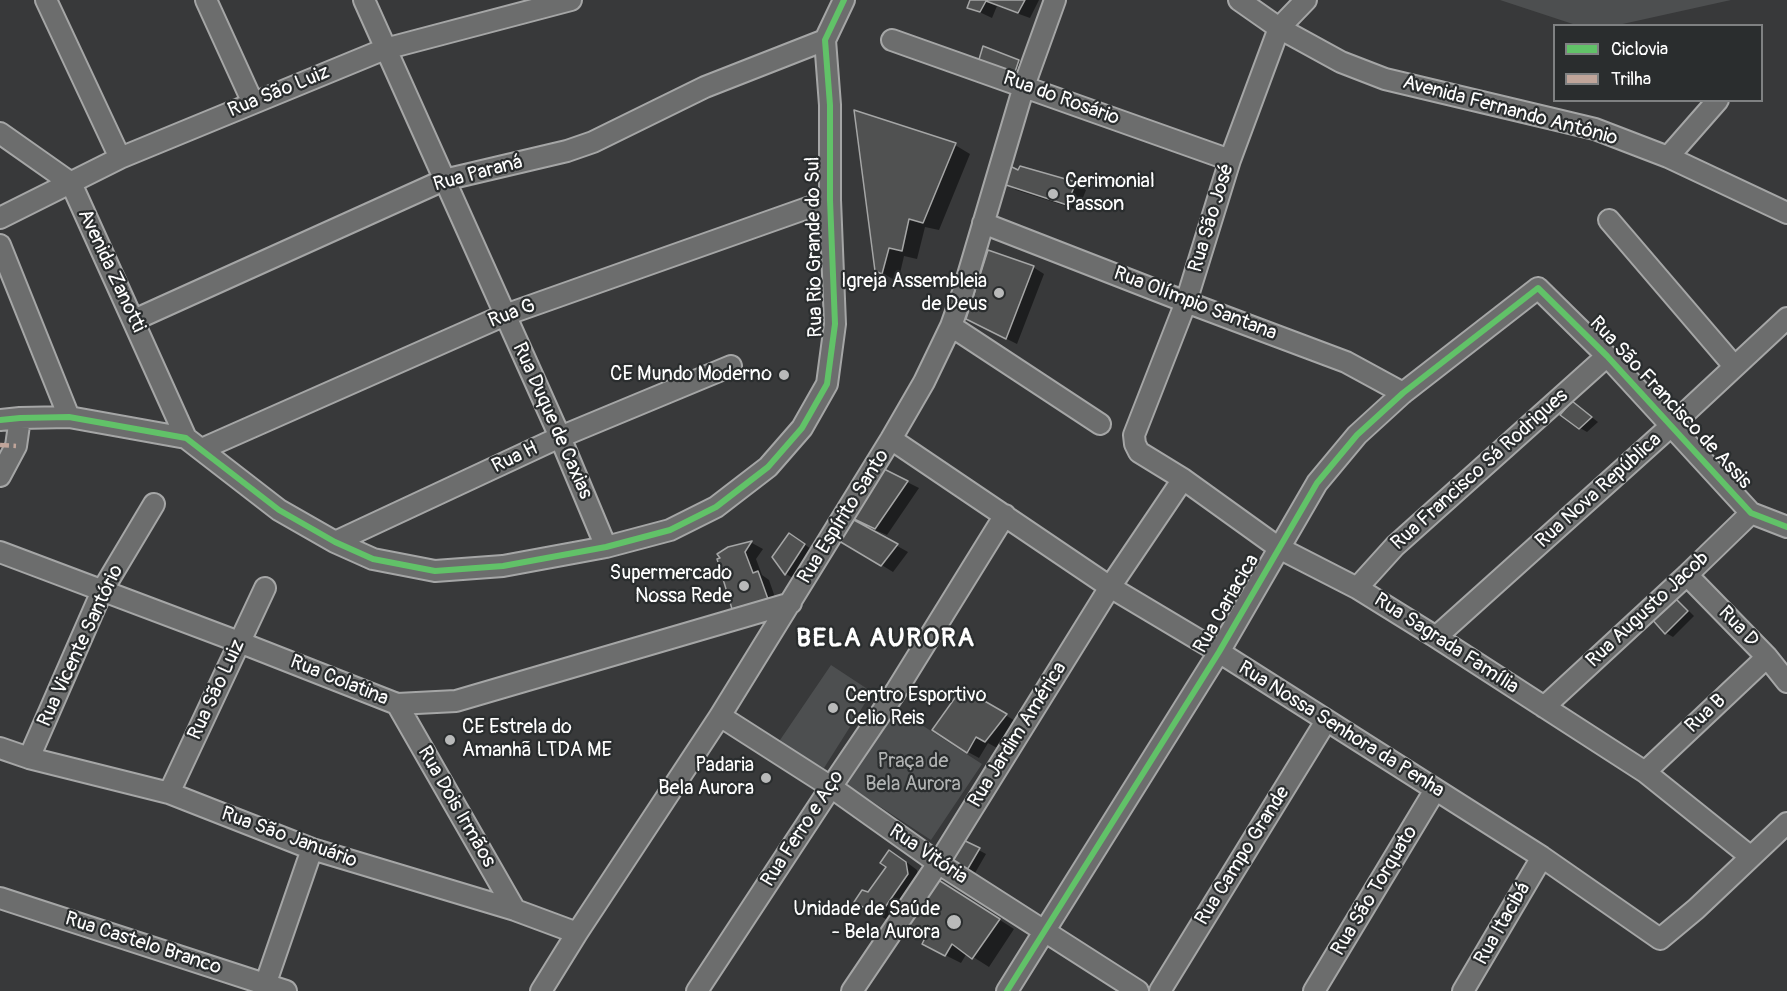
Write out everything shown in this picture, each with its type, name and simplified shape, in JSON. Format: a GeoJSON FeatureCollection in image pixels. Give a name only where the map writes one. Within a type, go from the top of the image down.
{"type":"FeatureCollection","features":[{"type":"Feature","properties":{"kind":"street"},"geometry":{"type":"LineString","coordinates":[[46,0],[120,158]]}},
{"type":"Feature","properties":{"kind":"street"},"geometry":{"type":"LineString","coordinates":[[206,0],[253,103]]}},
{"type":"Feature","properties":{"kind":"street","name":"Rua Duque de Caxias"},"geometry":{"type":"LineString","coordinates":[[364,0],[560,437],[606,548]]}},
{"type":"Feature","properties":{"kind":"street","name":"Rua São Luiz"},"geometry":{"type":"LineString","coordinates":[[0,218],[120,158],[385,49],[571,0]]}},
{"type":"Feature","properties":{"kind":"street"},"geometry":{"type":"LineString","coordinates":[[825,40],[844,0]]}},
{"type":"Feature","properties":{"kind":"street","name":"Rua Espírito Santo"},"geometry":{"type":"LineString","coordinates":[[542,991],[577,933],[720,716],[791,603],[924,382],[951,326],[963,292],[1024,86],[1055,0]]}},
{"type":"Feature","properties":{"kind":"street","name":"Avenida Fernando Antônio"},"geometry":{"type":"LineString","coordinates":[[1239,0],[1279,28],[1341,62],[1385,79],[1595,129],[1668,157],[1787,213]]}},
{"type":"Feature","properties":{"kind":"street","name":"Rua São José"},"geometry":{"type":"LineString","coordinates":[[1135,444],[1134,435],[1186,302],[1230,160],[1279,28],[1306,0]]}},
{"type":"Feature","properties":{"kind":"street","name":"Rua Paraná"},"geometry":{"type":"LineString","coordinates":[[134,320],[444,180],[567,151],[593,141],[705,87],[825,40]]}},
{"type":"Feature","properties":{"kind":"street","name":"Rua Rio Grande do Sul"},"geometry":{"type":"LineString","coordinates":[[0,420],[69,417],[194,443],[279,510],[335,542],[373,559],[435,571],[503,566],[606,548],[670,530],[716,507],[768,467],[802,428],[827,384],[835,324],[830,200],[830,105],[825,40]]}},
{"type":"Feature","properties":{"kind":"street","name":"Rua do Rosário"},"geometry":{"type":"LineString","coordinates":[[892,40],[1230,160]]}},
{"type":"Feature","properties":{"kind":"street"},"geometry":{"type":"LineString","coordinates":[[1668,157],[1716,102]]}},
{"type":"Feature","properties":{"kind":"street"},"geometry":{"type":"LineString","coordinates":[[0,134],[71,183]]}},
{"type":"Feature","properties":{"kind":"street","name":"Avenida Zanotti"},"geometry":{"type":"LineString","coordinates":[[71,183],[194,443]]}},
{"type":"Feature","properties":{"kind":"street","name":"Rua G"},"geometry":{"type":"LineString","coordinates":[[194,443],[505,315],[830,200]]}},
{"type":"Feature","properties":{"kind":"street"},"geometry":{"type":"LineString","coordinates":[[1608,220],[1734,366]]}},
{"type":"Feature","properties":{"kind":"street","name":"Rua Olímpio Santana"},"geometry":{"type":"LineString","coordinates":[[983,223],[1346,362],[1403,393]]}},
{"type":"Feature","properties":{"kind":"street"},"geometry":{"type":"LineString","coordinates":[[0,245],[69,417]]}},
{"type":"Feature","properties":{"kind":"street","name":"Rua São Francisco de Assis"},"geometry":{"type":"LineString","coordinates":[[1538,288],[1607,356],[1751,513],[1787,527]]}},
{"type":"Feature","properties":{"kind":"street","name":"Rua Cariacica"},"geometry":{"type":"LineString","coordinates":[[1007,991],[1219,652],[1317,483],[1357,435],[1403,393],[1538,288]]}},
{"type":"Feature","properties":{"kind":"street","name":"Rua Nova República"},"geometry":{"type":"LineString","coordinates":[[1436,637],[1671,426],[1787,318]]}},
{"type":"Feature","properties":{"kind":"street"},"geometry":{"type":"LineString","coordinates":[[951,326],[1100,424]]}},
{"type":"Feature","properties":{"kind":"street","name":"Rua Francisco Sá Rodrigues"},"geometry":{"type":"LineString","coordinates":[[1357,588],[1395,546],[1607,356]]}},
{"type":"Feature","properties":{"kind":"street","name":"Rua H"},"geometry":{"type":"LineString","coordinates":[[335,542],[560,437],[731,366]]}},
{"type":"Feature","properties":{"kind":"street"},"geometry":{"type":"LineString","coordinates":[[0,476],[16,446],[20,418]]}},
{"type":"Feature","properties":{"kind":"street","name":"Rua Nossa Senhora da Penha"},"geometry":{"type":"LineString","coordinates":[[891,439],[1110,587],[1219,652],[1542,856],[1660,939],[1751,856]]}},
{"type":"Feature","properties":{"kind":"street","name":"Rua Sagrada Família"},"geometry":{"type":"LineString","coordinates":[[1135,444],[1139,452],[1183,479],[1279,548],[1357,588],[1645,772],[1751,856]]}},
{"type":"Feature","properties":{"kind":"street","name":"Rua Jardim América"},"geometry":{"type":"LineString","coordinates":[[852,991],[938,863],[1110,587],[1183,479]]}},
{"type":"Feature","properties":{"kind":"street","name":"Rua Vicente Santório"},"geometry":{"type":"LineString","coordinates":[[30,758],[102,591],[154,504]]}},
{"type":"Feature","properties":{"kind":"street","name":"Rua Augusto Jacob"},"geometry":{"type":"LineString","coordinates":[[1544,707],[1751,513]]}},
{"type":"Feature","properties":{"kind":"street","name":"Rua Ferro e Aço"},"geometry":{"type":"LineString","coordinates":[[697,991],[896,691],[1005,515]]}},
{"type":"Feature","properties":{"kind":"street","name":"Rua Colatina"},"geometry":{"type":"LineString","coordinates":[[0,552],[397,704],[456,701],[791,603]]}},
{"type":"Feature","properties":{"kind":"street","name":"Rua D"},"geometry":{"type":"LineString","coordinates":[[1687,575],[1767,657],[1787,682]]}},
{"type":"Feature","properties":{"kind":"street","name":"Rua São Luiz"},"geometry":{"type":"LineString","coordinates":[[169,793],[265,588]]}},
{"type":"Feature","properties":{"kind":"street","name":"Rua B"},"geometry":{"type":"LineString","coordinates":[[1645,772],[1767,657]]}},
{"type":"Feature","properties":{"kind":"street","name":"Rua Dois Irmãos"},"geometry":{"type":"LineString","coordinates":[[397,704],[514,910]]}},
{"type":"Feature","properties":{"kind":"street","name":"Rua Vitória"},"geometry":{"type":"LineString","coordinates":[[720,716],[831,787],[938,863],[1138,991]]}},
{"type":"Feature","properties":{"kind":"street","name":"Rua Campo Grande"},"geometry":{"type":"LineString","coordinates":[[1160,991],[1326,721]]}},
{"type":"Feature","properties":{"kind":"street","name":"Rua São Januário"},"geometry":{"type":"LineString","coordinates":[[0,748],[30,758],[169,793],[312,849],[514,910],[577,933]]}},
{"type":"Feature","properties":{"kind":"street","name":"Rua São Torquato"},"geometry":{"type":"LineString","coordinates":[[1314,991],[1435,790]]}},
{"type":"Feature","properties":{"kind":"street"},"geometry":{"type":"LineString","coordinates":[[1751,856],[1787,823]]}},
{"type":"Feature","properties":{"kind":"street"},"geometry":{"type":"LineString","coordinates":[[265,987],[312,849]]}},
{"type":"Feature","properties":{"kind":"street","name":"Rua Itacibá"},"geometry":{"type":"LineString","coordinates":[[1463,991],[1542,856]]}},
{"type":"Feature","properties":{"kind":"street","name":"Rua Castelo Branco"},"geometry":{"type":"LineString","coordinates":[[0,898],[265,987],[286,991]]}},
{"type":"Feature","properties":{"kind":"green space"},"geometry":{"type":"Polygon","coordinates":[[[1500,0],[1731,0],[1623,24],[1573,24],[1500,0]]]}},
{"type":"Feature","properties":{"kind":"green space","name":"Centro Esportivo Celio Reis"},"geometry":{"type":"Polygon","coordinates":[[[831,665],[872,692],[824,768],[778,743],[831,665]]]}},
{"type":"Feature","properties":{"kind":"green space","name":"Praça de Bela Aurora"},"geometry":{"type":"Polygon","coordinates":[[[894,707],[982,764],[931,840],[844,783],[894,707]]]}},
{"type":"Feature","properties":{"kind":"building"},"geometry":{"type":"Polygon","coordinates":[[[970,0],[1025,0],[1018,13],[986,1],[980,12],[967,8],[970,0]]]}},
{"type":"Feature","properties":{"kind":"building"},"geometry":{"type":"Polygon","coordinates":[[[983,46],[1019,60],[1013,78],[977,66],[983,46]]]}},
{"type":"Feature","properties":{"kind":"building"},"geometry":{"type":"Polygon","coordinates":[[[854,110],[956,143],[923,223],[909,219],[902,251],[889,248],[882,274],[875,271],[854,110]]]}},
{"type":"Feature","properties":{"kind":"building","name":"Cerimonial Passon"},"geometry":{"type":"Polygon","coordinates":[[[1008,165],[1018,170],[1020,166],[1076,182],[1067,205],[1003,184],[1008,165]]]}},
{"type":"Feature","properties":{"kind":"building","name":"Igreja Assembleia de Deus"},"geometry":{"type":"Polygon","coordinates":[[[988,250],[1034,266],[1006,339],[966,319],[988,250]]]}},
{"type":"Feature","properties":{"kind":"building"},"geometry":{"type":"Polygon","coordinates":[[[1572,401],[1592,417],[1579,429],[1560,415],[1572,401]]]}},
{"type":"Feature","properties":{"kind":"building"},"geometry":{"type":"Polygon","coordinates":[[[882,468],[908,481],[875,529],[850,517],[882,468]]]}},
{"type":"Feature","properties":{"kind":"building"},"geometry":{"type":"Polygon","coordinates":[[[854,520],[898,544],[881,566],[839,541],[854,520]]]}},
{"type":"Feature","properties":{"kind":"building"},"geometry":{"type":"Polygon","coordinates":[[[789,533],[805,544],[785,575],[772,557],[789,533]]]}},
{"type":"Feature","properties":{"kind":"building","name":"Supermercado Nossa Rede"},"geometry":{"type":"Polygon","coordinates":[[[752,541],[745,552],[753,573],[758,571],[768,599],[732,609],[717,559],[720,558],[717,554],[728,547],[752,541]]]}},
{"type":"Feature","properties":{"kind":"building"},"geometry":{"type":"Polygon","coordinates":[[[1673,596],[1688,611],[1665,634],[1650,617],[1673,596]]]}},
{"type":"Feature","properties":{"kind":"building"},"geometry":{"type":"Polygon","coordinates":[[[962,688],[1007,714],[985,742],[976,737],[967,753],[932,730],[962,688]]]}},
{"type":"Feature","properties":{"kind":"building"},"geometry":{"type":"Polygon","coordinates":[[[957,837],[980,848],[967,870],[943,856],[957,837]]]}},
{"type":"Feature","properties":{"kind":"building"},"geometry":{"type":"Polygon","coordinates":[[[889,850],[906,862],[908,874],[879,916],[854,902],[862,890],[868,892],[886,867],[880,863],[889,850]]]}},
{"type":"Feature","properties":{"kind":"building","name":"Unidade de Saúde - Bela Aurora"},"geometry":{"type":"Polygon","coordinates":[[[937,879],[1000,919],[972,959],[952,944],[945,956],[922,944],[925,938],[907,926],[937,879]]]}},
{"type":"Feature","properties":{"kind":"marked path"},"geometry":{"type":"LineString","coordinates":[[0,445],[16,446]]}},
{"type":"Feature","properties":{"kind":"cycle path"},"geometry":{"type":"LineString","coordinates":[[0,420],[69,417],[186,438],[279,510],[335,542],[373,559],[435,571],[503,566],[606,547],[670,530],[716,507],[768,467],[802,428],[827,384],[835,324],[830,200],[830,105],[825,40],[844,0]]}},
{"type":"Feature","properties":{"kind":"cycle path"},"geometry":{"type":"LineString","coordinates":[[1007,991],[1219,652],[1317,483],[1357,435],[1403,393],[1538,288],[1607,356],[1751,513],[1787,527]]}},
{"type":"Feature","properties":{"kind":"place","name":"Cerimonial Passon"},"geometry":{"type":"Point","coordinates":[1053,194]}},
{"type":"Feature","properties":{"kind":"place","name":"Igreja Assembleia de Deus"},"geometry":{"type":"Point","coordinates":[999,293]}},
{"type":"Feature","properties":{"kind":"place","name":"CE Mundo Moderno"},"geometry":{"type":"Point","coordinates":[784,375]}},
{"type":"Feature","properties":{"kind":"place","name":"Supermercado Nossa Rede"},"geometry":{"type":"Point","coordinates":[744,586]}},
{"type":"Feature","properties":{"kind":"place","name":"Centro Esportivo Celio Reis"},"geometry":{"type":"Point","coordinates":[833,708]}},
{"type":"Feature","properties":{"kind":"place","name":"CE Estrela do Amanhã LTDA ME"},"geometry":{"type":"Point","coordinates":[450,740]}},
{"type":"Feature","properties":{"kind":"place","name":"Padaria Bela Aurora"},"geometry":{"type":"Point","coordinates":[766,778]}},
{"type":"Feature","properties":{"kind":"place","name":"Unidade de Saúde - Bela Aurora"},"geometry":{"type":"Point","coordinates":[954,922]}},
{"type":"Feature","properties":{"kind":"district","name":"BELA AURORA"},"geometry":{"type":"Point","coordinates":[886,639]}}]}
